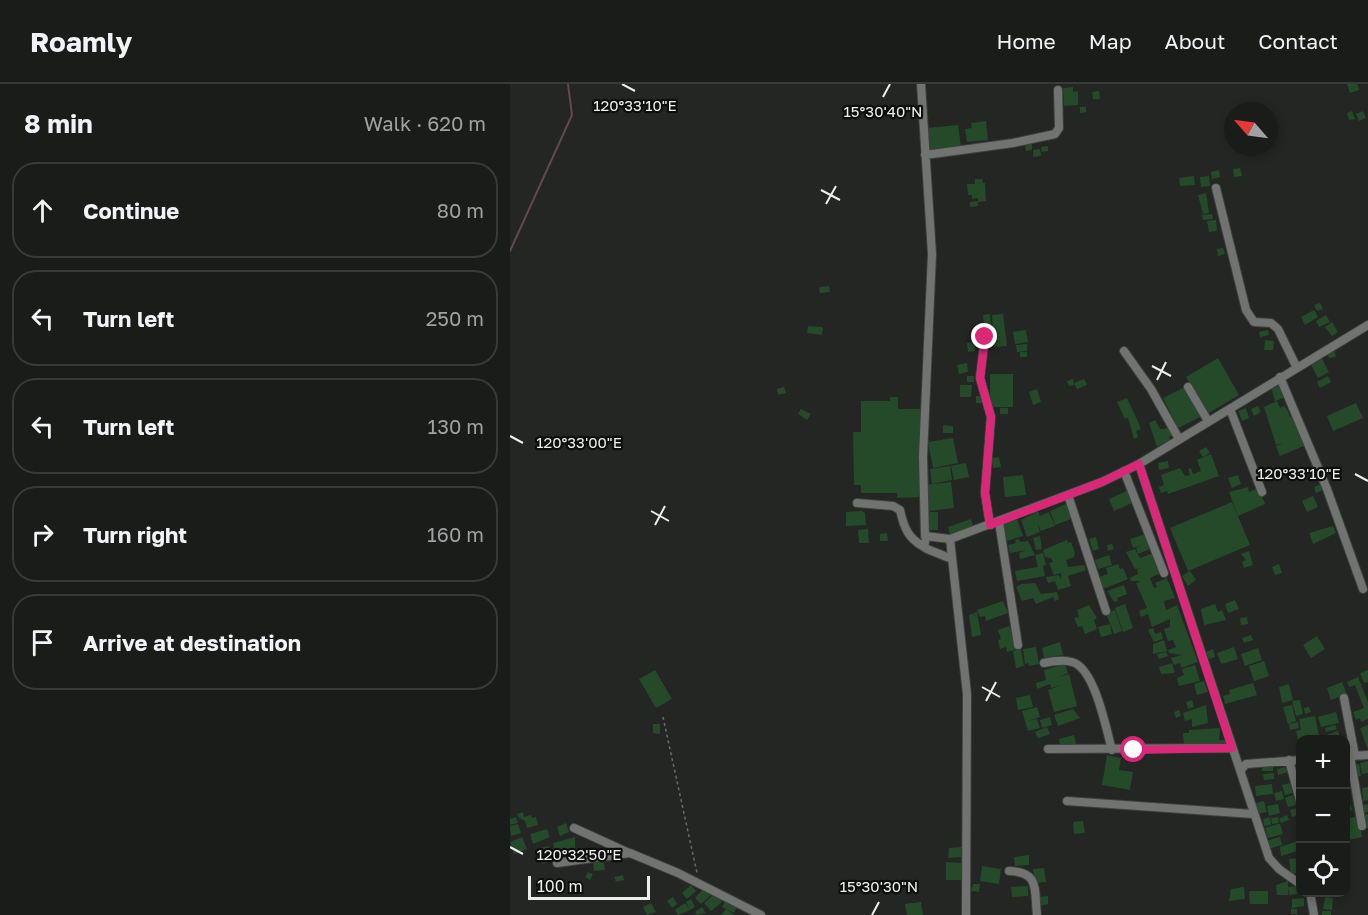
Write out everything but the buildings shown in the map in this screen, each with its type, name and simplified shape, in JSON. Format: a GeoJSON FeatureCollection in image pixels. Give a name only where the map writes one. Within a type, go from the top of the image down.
{"type":"FeatureCollection","features":[{"type":"Feature","properties":{"kind":"street"},"geometry":{"type":"LineString","coordinates":[[921,84],[932,254],[923,457],[924,547]]}},
{"type":"Feature","properties":{"kind":"street"},"geometry":{"type":"LineString","coordinates":[[925,155],[1013,143],[1055,134],[1059,128],[1058,90]]}},
{"type":"Feature","properties":{"kind":"street"},"geometry":{"type":"LineString","coordinates":[[1216,188],[1246,310],[1254,322],[1271,323],[1278,329],[1296,366]]}},
{"type":"Feature","properties":{"kind":"street"},"geometry":{"type":"LineString","coordinates":[[925,536],[950,539],[1068,495],[1139,464],[1296,366],[1368,325]]}},
{"type":"Feature","properties":{"kind":"street"},"geometry":{"type":"LineString","coordinates":[[985,337],[980,378],[991,417],[985,493],[994,523],[1018,645]]}},
{"type":"Feature","properties":{"kind":"street"},"geometry":{"type":"LineString","coordinates":[[1124,351],[1151,389],[1179,440]]}},
{"type":"Feature","properties":{"kind":"street"},"geometry":{"type":"LineString","coordinates":[[1280,377],[1327,489],[1363,590]]}},
{"type":"Feature","properties":{"kind":"street"},"geometry":{"type":"LineString","coordinates":[[1188,387],[1208,422]]}},
{"type":"Feature","properties":{"kind":"street"},"geometry":{"type":"LineString","coordinates":[[1230,409],[1262,492]]}},
{"type":"Feature","properties":{"kind":"street"},"geometry":{"type":"LineString","coordinates":[[1139,464],[1269,858],[1279,869],[1296,881]]}},
{"type":"Feature","properties":{"kind":"street"},"geometry":{"type":"LineString","coordinates":[[1124,471],[1164,573]]}},
{"type":"Feature","properties":{"kind":"street"},"geometry":{"type":"LineString","coordinates":[[1068,495],[1106,611]]}},
{"type":"Feature","properties":{"kind":"street"},"geometry":{"type":"LineString","coordinates":[[857,503],[893,506],[900,510],[903,526],[911,540],[952,559]]}},
{"type":"Feature","properties":{"kind":"street"},"geometry":{"type":"LineString","coordinates":[[950,539],[967,694],[966,915]]}},
{"type":"Feature","properties":{"kind":"street"},"geometry":{"type":"LineString","coordinates":[[1044,663],[1055,660],[1074,662],[1086,672],[1100,705],[1112,750]]}},
{"type":"Feature","properties":{"kind":"street"},"geometry":{"type":"LineString","coordinates":[[1344,698],[1348,735]]}},
{"type":"Feature","properties":{"kind":"street"},"geometry":{"type":"LineString","coordinates":[[1048,748],[1112,750],[1232,748]]}},
{"type":"Feature","properties":{"kind":"street"},"geometry":{"type":"LineString","coordinates":[[1362,826],[1350,756],[1368,755]]}},
{"type":"Feature","properties":{"kind":"street"},"geometry":{"type":"LineString","coordinates":[[1289,760],[1297,789]]}},
{"type":"Feature","properties":{"kind":"street"},"geometry":{"type":"LineString","coordinates":[[1241,770],[1246,764],[1296,760]]}},
{"type":"Feature","properties":{"kind":"street"},"geometry":{"type":"LineString","coordinates":[[1067,801],[1253,814]]}},
{"type":"Feature","properties":{"kind":"street"},"geometry":{"type":"LineString","coordinates":[[574,828],[699,883],[761,915]]}},
{"type":"Feature","properties":{"kind":"street"},"geometry":{"type":"LineString","coordinates":[[557,863],[630,853]]}},
{"type":"Feature","properties":{"kind":"street"},"geometry":{"type":"LineString","coordinates":[[1009,871],[1024,872],[1033,881],[1037,915]]}},
{"type":"Feature","properties":{"kind":"street"},"geometry":{"type":"LineString","coordinates":[[1311,897],[1314,915]]}},
{"type":"Feature","properties":{"kind":"path"},"geometry":{"type":"LineString","coordinates":[[663,717],[699,883]]}},
{"type":"Feature","properties":{"kind":"waterway"},"geometry":{"type":"LineString","coordinates":[[510,251],[572,115],[568,84]]}},
{"type":"Feature","properties":{"kind":"route"},"geometry":{"type":"LineString","coordinates":[[985,337],[980,378],[986,406],[991,417],[985,493],[990,525],[1102,482],[1139,464],[1232,748],[1134,750]]}}]}
